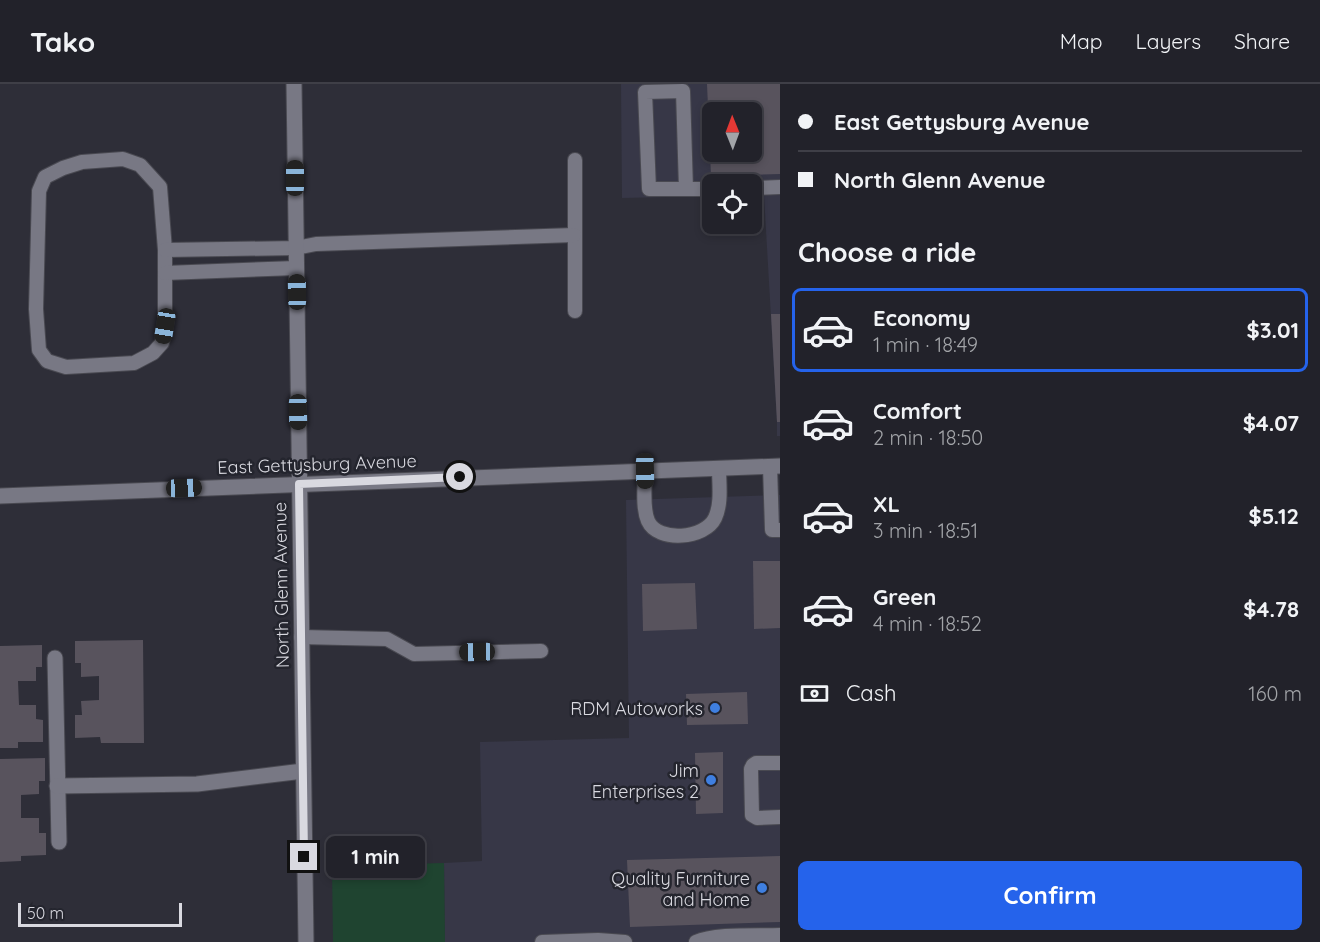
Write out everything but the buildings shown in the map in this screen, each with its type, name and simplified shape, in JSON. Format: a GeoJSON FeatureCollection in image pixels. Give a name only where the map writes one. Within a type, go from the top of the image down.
{"type":"FeatureCollection","features":[{"type":"Feature","properties":{"kind":"street","name":"North Glenn Avenue"},"geometry":{"type":"LineString","coordinates":[[294,84],[306,942]]}},
{"type":"Feature","properties":{"kind":"street","name":"East Gettysburg Avenue"},"geometry":{"type":"LineString","coordinates":[[0,496],[775,466]]}},
{"type":"Feature","properties":{"kind":"street"},"geometry":{"type":"LineString","coordinates":[[55,658],[59,842]]}},
{"type":"Feature","properties":{"kind":"street"},"geometry":{"type":"LineString","coordinates":[[57,786],[197,784],[303,771]]}},
{"type":"Feature","properties":{"kind":"lane"},"geometry":{"type":"LineString","coordinates":[[686,189],[683,91],[645,92],[649,189],[686,189],[702,189]]}},
{"type":"Feature","properties":{"kind":"lane"},"geometry":{"type":"LineString","coordinates":[[123,159],[140,165],[160,187],[165,273],[165,326],[162,343],[153,353],[134,363],[66,367],[47,362],[39,350],[36,309],[39,191],[45,177],[82,162],[123,159]]}},
{"type":"Feature","properties":{"kind":"lane"},"geometry":{"type":"LineString","coordinates":[[575,160],[575,311]]}},
{"type":"Feature","properties":{"kind":"lane"},"geometry":{"type":"LineString","coordinates":[[762,188],[780,187]]}},
{"type":"Feature","properties":{"kind":"lane"},"geometry":{"type":"LineString","coordinates":[[165,250],[296,248],[316,244],[574,235]]}},
{"type":"Feature","properties":{"kind":"lane"},"geometry":{"type":"LineString","coordinates":[[165,273],[296,268]]}},
{"type":"Feature","properties":{"kind":"lane"},"geometry":{"type":"LineString","coordinates":[[775,466],[772,530],[780,530]]}},
{"type":"Feature","properties":{"kind":"lane"},"geometry":{"type":"LineString","coordinates":[[645,471],[646,511],[653,528],[660,534],[687,535],[708,527],[714,519],[718,506],[718,468]]}},
{"type":"Feature","properties":{"kind":"lane"},"geometry":{"type":"LineString","coordinates":[[301,637],[387,639],[414,654],[541,651]]}},
{"type":"Feature","properties":{"kind":"lane"},"geometry":{"type":"LineString","coordinates":[[780,763],[756,764],[751,769],[752,815],[757,818],[780,818]]}},
{"type":"Feature","properties":{"kind":"lane"},"geometry":{"type":"LineString","coordinates":[[696,942],[715,937],[780,935]]}},
{"type":"Feature","properties":{"kind":"lane"},"geometry":{"type":"LineString","coordinates":[[542,942],[598,940],[626,942]]}},
{"type":"Feature","properties":{"kind":"shaded area"},"geometry":{"type":"Polygon","coordinates":[[[621,84],[780,84],[780,436],[777,436],[762,174],[702,174],[702,196],[622,198],[621,84]]]}},
{"type":"Feature","properties":{"kind":"shaded area"},"geometry":{"type":"Polygon","coordinates":[[[780,495],[780,942],[445,942],[444,863],[482,861],[480,742],[629,738],[626,500],[780,495]]]}},
{"type":"Feature","properties":{"kind":"green space"},"geometry":{"type":"Polygon","coordinates":[[[444,863],[445,942],[333,942],[332,866],[444,863]]]}},
{"type":"Feature","properties":{"kind":"place","name":"RDM Autoworks"},"geometry":{"type":"Point","coordinates":[715,708]}},
{"type":"Feature","properties":{"kind":"place","name":"Jim Enterprises 2"},"geometry":{"type":"Point","coordinates":[711,780]}},
{"type":"Feature","properties":{"kind":"place","name":"Quality Furniture and Home"},"geometry":{"type":"Point","coordinates":[762,888]}},
{"type":"Feature","properties":{"kind":"route"},"geometry":{"type":"LineString","coordinates":[[304,857],[299,484],[460,477]]}}]}
